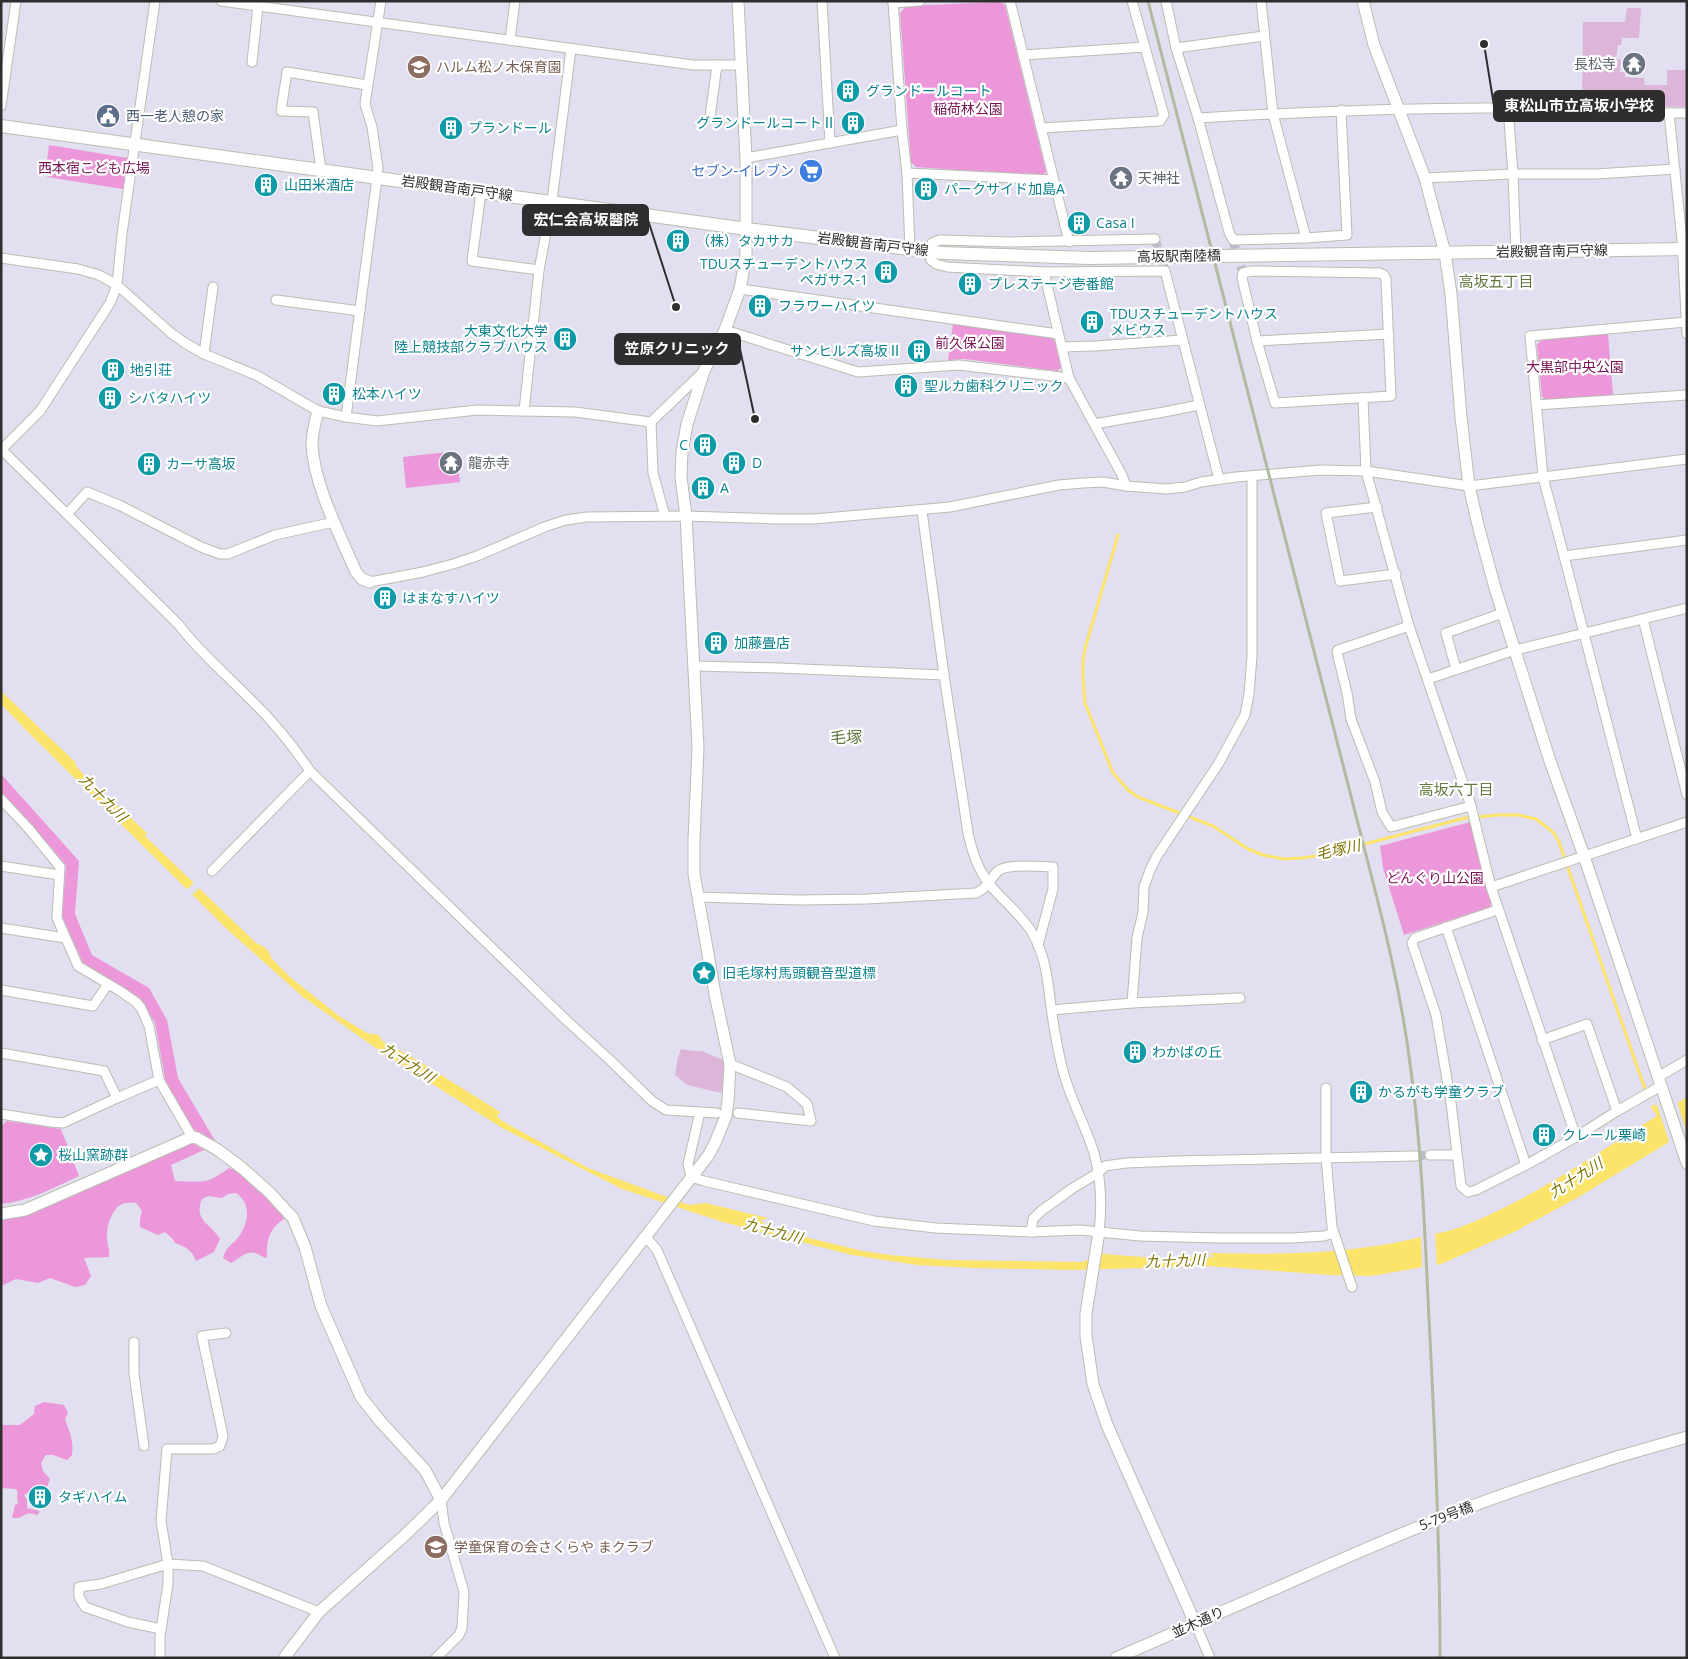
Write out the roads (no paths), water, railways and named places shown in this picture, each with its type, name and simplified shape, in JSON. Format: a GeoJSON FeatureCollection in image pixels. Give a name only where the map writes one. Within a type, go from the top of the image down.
{"type":"FeatureCollection","features":[{"type":"Feature","properties":{"kind":"main road","name":"岩殿観音南戸守線"},"geometry":{"type":"LineString","coordinates":[[1,126],[747,229],[936,252]]}},
{"type":"Feature","properties":{"kind":"main road","name":"岩殿観音南戸守線"},"geometry":{"type":"LineString","coordinates":[[1416,253],[1685,249]]}},
{"type":"Feature","properties":{"kind":"main road","name":"高坂駅南陸橋"},"geometry":{"type":"LineString","coordinates":[[936,252],[1090,258],[1416,253]]}},
{"type":"Feature","properties":{"kind":"street"},"geometry":{"type":"LineString","coordinates":[[1,106],[16,1]]}},
{"type":"Feature","properties":{"kind":"street"},"geometry":{"type":"LineString","coordinates":[[154,1],[122,234],[117,285],[110,303],[40,411],[1,449],[253,701],[300,756],[310,771],[652,1101],[666,1110],[717,1113]]}},
{"type":"Feature","properties":{"kind":"street"},"geometry":{"type":"LineString","coordinates":[[221,1],[693,66],[742,65]]}},
{"type":"Feature","properties":{"kind":"street"},"geometry":{"type":"LineString","coordinates":[[346,418],[378,168],[372,127],[365,104],[381,1]]}},
{"type":"Feature","properties":{"kind":"street"},"geometry":{"type":"LineString","coordinates":[[510,40],[514,1]]}},
{"type":"Feature","properties":{"kind":"street"},"geometry":{"type":"LineString","coordinates":[[284,1658],[319,1612],[441,1500],[712,1149],[726,1116],[730,1064],[715,994],[694,874],[698,747],[686,516],[681,477],[682,452],[687,424],[704,371],[725,330],[740,289],[746,256],[746,158],[738,1]]}},
{"type":"Feature","properties":{"kind":"street"},"geometry":{"type":"LineString","coordinates":[[822,1],[830,142]]}},
{"type":"Feature","properties":{"kind":"street"},"geometry":{"type":"LineString","coordinates":[[910,250],[907,173],[893,2],[920,1]]}},
{"type":"Feature","properties":{"kind":"street"},"geometry":{"type":"LineString","coordinates":[[1010,1],[1069,242]]}},
{"type":"Feature","properties":{"kind":"street"},"geometry":{"type":"LineString","coordinates":[[1041,128],[1160,121],[1164,115],[1132,1]]}},
{"type":"Feature","properties":{"kind":"street"},"geometry":{"type":"LineString","coordinates":[[1166,1],[1176,48],[1198,118],[1229,232],[1233,240],[1348,235],[1341,110]]}},
{"type":"Feature","properties":{"kind":"street"},"geometry":{"type":"LineString","coordinates":[[1261,1],[1273,114],[1306,238]]}},
{"type":"Feature","properties":{"kind":"street"},"geometry":{"type":"LineString","coordinates":[[1363,1],[1374,45],[1425,178],[1445,253],[1451,294],[1461,418],[1469,486],[1481,538],[1550,761],[1584,856],[1687,1163]]}},
{"type":"Feature","properties":{"kind":"street"},"geometry":{"type":"LineString","coordinates":[[252,62],[258,6]]}},
{"type":"Feature","properties":{"kind":"street"},"geometry":{"type":"LineString","coordinates":[[1176,48],[1264,36]]}},
{"type":"Feature","properties":{"kind":"street"},"geometry":{"type":"LineString","coordinates":[[1023,55],[1145,47]]}},
{"type":"Feature","properties":{"kind":"street"},"geometry":{"type":"LineString","coordinates":[[524,411],[539,270],[552,201],[572,49]]}},
{"type":"Feature","properties":{"kind":"street"},"geometry":{"type":"LineString","coordinates":[[710,117],[718,65]]}},
{"type":"Feature","properties":{"kind":"street"},"geometry":{"type":"LineString","coordinates":[[321,170],[313,112],[281,111],[287,72],[367,85]]}},
{"type":"Feature","properties":{"kind":"street"},"geometry":{"type":"LineString","coordinates":[[1198,118],[1397,108],[1508,108],[1687,112]]}},
{"type":"Feature","properties":{"kind":"street"},"geometry":{"type":"LineString","coordinates":[[1508,108],[1516,251]]}},
{"type":"Feature","properties":{"kind":"street"},"geometry":{"type":"LineString","coordinates":[[1669,113],[1685,249],[1687,334]]}},
{"type":"Feature","properties":{"kind":"street"},"geometry":{"type":"LineString","coordinates":[[746,158],[902,130]]}},
{"type":"Feature","properties":{"kind":"street"},"geometry":{"type":"LineString","coordinates":[[1425,178],[1513,174],[1596,174],[1675,168]]}},
{"type":"Feature","properties":{"kind":"street"},"geometry":{"type":"LineString","coordinates":[[907,173],[1053,180]]}},
{"type":"Feature","properties":{"kind":"street"},"geometry":{"type":"LineString","coordinates":[[481,192],[472,261],[539,270]]}},
{"type":"Feature","properties":{"kind":"street"},"geometry":{"type":"LineString","coordinates":[[1155,239],[1069,242],[940,240],[932,243],[936,252],[931,260],[936,264],[947,267],[1044,272],[1165,271],[1198,405],[1219,479]]}},
{"type":"Feature","properties":{"kind":"street"},"geometry":{"type":"LineString","coordinates":[[1,258],[78,269],[99,275],[117,285],[171,333],[204,354],[256,375],[318,411],[346,418],[377,421],[410,419],[464,411],[524,411],[576,412],[650,422]]}},
{"type":"Feature","properties":{"kind":"street"},"geometry":{"type":"LineString","coordinates":[[1252,271],[1380,273],[1386,279],[1391,396],[1276,403],[1257,341],[1242,278],[1243,273],[1252,271]]}},
{"type":"Feature","properties":{"kind":"street"},"geometry":{"type":"LineString","coordinates":[[1044,272],[1069,378],[1122,475],[1126,486]]}},
{"type":"Feature","properties":{"kind":"street"},"geometry":{"type":"LineString","coordinates":[[204,354],[213,286]]}},
{"type":"Feature","properties":{"kind":"street"},"geometry":{"type":"LineString","coordinates":[[740,289],[1058,334]]}},
{"type":"Feature","properties":{"kind":"street"},"geometry":{"type":"LineString","coordinates":[[276,300],[360,311]]}},
{"type":"Feature","properties":{"kind":"street"},"geometry":{"type":"LineString","coordinates":[[1636,839],[1543,477],[1530,336],[1686,322]]}},
{"type":"Feature","properties":{"kind":"street"},"geometry":{"type":"LineString","coordinates":[[725,330],[858,372],[959,365],[1069,378]]}},
{"type":"Feature","properties":{"kind":"street"},"geometry":{"type":"LineString","coordinates":[[1257,341],[1389,334]]}},
{"type":"Feature","properties":{"kind":"street"},"geometry":{"type":"LineString","coordinates":[[1062,347],[1182,340]]}},
{"type":"Feature","properties":{"kind":"street"},"geometry":{"type":"LineString","coordinates":[[650,422],[704,371]]}},
{"type":"Feature","properties":{"kind":"street"},"geometry":{"type":"LineString","coordinates":[[1536,405],[1687,395]]}},
{"type":"Feature","properties":{"kind":"street"},"geometry":{"type":"LineString","coordinates":[[1363,399],[1366,471],[1409,626],[1471,806],[1498,910],[1576,1138]]}},
{"type":"Feature","properties":{"kind":"street"},"geometry":{"type":"LineString","coordinates":[[1094,424],[1198,405]]}},
{"type":"Feature","properties":{"kind":"street"},"geometry":{"type":"LineString","coordinates":[[318,411],[312,447],[322,490],[356,572],[362,579],[370,582],[453,564],[477,556],[547,526],[566,520],[587,517],[686,516],[776,520],[814,519],[922,510],[967,504],[1059,485],[1102,482],[1166,489],[1219,479],[1321,470],[1366,471],[1469,486],[1687,459]]}},
{"type":"Feature","properties":{"kind":"street"},"geometry":{"type":"LineString","coordinates":[[650,422],[653,473],[665,516]]}},
{"type":"Feature","properties":{"kind":"street"},"geometry":{"type":"LineString","coordinates":[[1132,1003],[1137,938],[1143,912],[1144,887],[1150,870],[1162,848],[1218,763],[1245,715],[1252,656],[1252,476]]}},
{"type":"Feature","properties":{"kind":"street"},"geometry":{"type":"LineString","coordinates":[[67,514],[87,492],[119,505],[201,547],[220,554],[228,554],[287,531],[334,522]]}},
{"type":"Feature","properties":{"kind":"street"},"geometry":{"type":"LineString","coordinates":[[1377,507],[1326,513],[1340,582],[1396,574]]}},
{"type":"Feature","properties":{"kind":"street"},"geometry":{"type":"LineString","coordinates":[[922,510],[944,675],[972,852],[989,884],[1016,912],[1032,933],[1044,958],[1057,1046],[1064,1078],[1094,1153],[1098,1173],[1101,1215],[1086,1313],[1086,1336],[1093,1384],[1111,1433],[1210,1658]]}},
{"type":"Feature","properties":{"kind":"street"},"geometry":{"type":"LineString","coordinates":[[1564,556],[1687,540]]}},
{"type":"Feature","properties":{"kind":"street"},"geometry":{"type":"LineString","coordinates":[[1428,679],[1515,650],[1687,608]]}},
{"type":"Feature","properties":{"kind":"street"},"geometry":{"type":"LineString","coordinates":[[1456,669],[1446,633],[1503,613]]}},
{"type":"Feature","properties":{"kind":"street"},"geometry":{"type":"LineString","coordinates":[[1643,618],[1687,795]]}},
{"type":"Feature","properties":{"kind":"street"},"geometry":{"type":"LineString","coordinates":[[1409,626],[1338,650],[1337,652],[1351,719],[1375,782],[1382,812],[1391,827],[1471,806]]}},
{"type":"Feature","properties":{"kind":"street"},"geometry":{"type":"LineString","coordinates":[[694,666],[944,675]]}},
{"type":"Feature","properties":{"kind":"street"},"geometry":{"type":"LineString","coordinates":[[212,871],[310,771]]}},
{"type":"Feature","properties":{"kind":"street"},"geometry":{"type":"LineString","coordinates":[[1,799],[60,867],[57,918],[78,966],[136,1002],[141,1008],[149,1026],[159,1080],[192,1137]]}},
{"type":"Feature","properties":{"kind":"street"},"geometry":{"type":"LineString","coordinates":[[1491,888],[1687,822]]}},
{"type":"Feature","properties":{"kind":"street"},"geometry":{"type":"LineString","coordinates":[[1,866],[59,875]]}},
{"type":"Feature","properties":{"kind":"street"},"geometry":{"type":"LineString","coordinates":[[698,898],[867,899],[976,893],[983,890],[1000,869],[1008,867],[1053,867],[1053,889],[1038,945]]}},
{"type":"Feature","properties":{"kind":"street"},"geometry":{"type":"LineString","coordinates":[[1498,910],[1414,938],[1412,943],[1436,1015],[1451,1103],[1461,1186],[1468,1192],[1476,1190],[1576,1138],[1617,1111],[1661,1086],[1687,1060]]}},
{"type":"Feature","properties":{"kind":"street"},"geometry":{"type":"LineString","coordinates":[[1446,927],[1526,1165]]}},
{"type":"Feature","properties":{"kind":"street"},"geometry":{"type":"LineString","coordinates":[[1,928],[65,938]]}},
{"type":"Feature","properties":{"kind":"street"},"geometry":{"type":"LineString","coordinates":[[1,990],[92,1006],[108,984]]}},
{"type":"Feature","properties":{"kind":"street"},"geometry":{"type":"LineString","coordinates":[[1052,1010],[1132,1003],[1240,998]]}},
{"type":"Feature","properties":{"kind":"street"},"geometry":{"type":"LineString","coordinates":[[1542,1040],[1588,1024],[1617,1111]]}},
{"type":"Feature","properties":{"kind":"street"},"geometry":{"type":"LineString","coordinates":[[1,1052],[104,1071],[116,1098]]}},
{"type":"Feature","properties":{"kind":"street"},"geometry":{"type":"LineString","coordinates":[[730,1064],[787,1087],[807,1104],[811,1121],[738,1113]]}},
{"type":"Feature","properties":{"kind":"street"},"geometry":{"type":"LineString","coordinates":[[1,1114],[63,1123],[159,1080]]}},
{"type":"Feature","properties":{"kind":"street"},"geometry":{"type":"LineString","coordinates":[[1326,1088],[1326,1157],[1334,1236],[1351,1285]]}},
{"type":"Feature","properties":{"kind":"street"},"geometry":{"type":"LineString","coordinates":[[689,1179],[690,1156],[700,1112]]}},
{"type":"Feature","properties":{"kind":"street"},"geometry":{"type":"LineString","coordinates":[[1,1214],[25,1210],[192,1137],[218,1150],[242,1168],[293,1218],[304,1247],[321,1306],[361,1397],[380,1421],[425,1470],[441,1500],[444,1523],[464,1592],[460,1635],[436,1658]]}},
{"type":"Feature","properties":{"kind":"street"},"geometry":{"type":"LineString","coordinates":[[1430,1155],[1456,1155]]}},
{"type":"Feature","properties":{"kind":"street"},"geometry":{"type":"LineString","coordinates":[[1032,1232],[1033,1219],[1041,1211],[1098,1173],[1105,1166],[1126,1163],[1416,1156]]}},
{"type":"Feature","properties":{"kind":"street"},"geometry":{"type":"LineString","coordinates":[[689,1179],[874,1221],[936,1228],[1032,1232],[1080,1230],[1098,1234],[1219,1238],[1334,1236]]}},
{"type":"Feature","properties":{"kind":"street"},"geometry":{"type":"LineString","coordinates":[[644,1236],[657,1250],[835,1658]]}},
{"type":"Feature","properties":{"kind":"street"},"geometry":{"type":"LineString","coordinates":[[160,1658],[168,1584],[168,1564],[161,1521],[167,1449],[213,1450],[220,1446],[222,1436],[202,1336],[226,1333]]}},
{"type":"Feature","properties":{"kind":"street"},"geometry":{"type":"LineString","coordinates":[[134,1342],[134,1374],[144,1446]]}},
{"type":"Feature","properties":{"kind":"street","name":"5-79号橋"},"geometry":{"type":"LineString","coordinates":[[1279,1587],[1461,1510],[1535,1483],[1687,1437]]}},
{"type":"Feature","properties":{"kind":"street"},"geometry":{"type":"LineString","coordinates":[[162,1629],[128,1622],[84,1607],[79,1597],[79,1587],[100,1584],[168,1564],[203,1566],[319,1612]]}},
{"type":"Feature","properties":{"kind":"street","name":"並木通り"},"geometry":{"type":"LineString","coordinates":[[1116,1658],[1279,1587]]}},
{"type":"Feature","properties":{"kind":"water","name":"九十九川"},"geometry":{"type":"Polygon","coordinates":[[[1,691],[75,762],[84,775],[147,833],[145,836],[256,943],[267,950],[271,958],[291,978],[339,1016],[367,1033],[379,1035],[382,1041],[417,1060],[500,1112],[497,1116],[502,1121],[588,1168],[689,1205],[705,1203],[768,1218],[761,1220],[767,1228],[863,1251],[948,1260],[1082,1262],[1102,1254],[1158,1258],[1214,1257],[1210,1253],[1265,1254],[1348,1250],[1444,1232],[1458,1228],[1510,1205],[1560,1177],[1657,1116],[1651,1107],[1655,1104],[1663,1112],[1687,1097],[1687,1131],[1577,1198],[1514,1232],[1441,1264],[1371,1276],[1207,1266],[1073,1270],[917,1265],[852,1255],[723,1222],[622,1189],[504,1129],[386,1055],[303,997],[228,930],[25,729],[1,704],[1,691]]]}},
{"type":"Feature","properties":{"kind":"waterway","name":"毛塚川"},"geometry":{"type":"LineString","coordinates":[[1118,535],[1086,645],[1083,660],[1083,678],[1085,703],[1113,773],[1128,790],[1138,797],[1213,826],[1248,849],[1263,855],[1284,859],[1322,855],[1465,818],[1518,815],[1536,819],[1554,833],[1559,842],[1645,1089]]}},
{"type":"Feature","properties":{"kind":"tunnel"},"geometry":{"type":"LineString","coordinates":[[1155,239],[1165,271]]}},
{"type":"Feature","properties":{"kind":"tunnel"},"geometry":{"type":"LineString","coordinates":[[1233,240],[1243,273]]}},
{"type":"Feature","properties":{"kind":"tunnel"},"geometry":{"type":"LineString","coordinates":[[1416,1156],[1430,1155]]}},
{"type":"Feature","properties":{"kind":"railway"},"geometry":{"type":"LineString","coordinates":[[1148,1],[1379,906],[1403,1015],[1415,1102],[1424,1226],[1437,1488],[1440,1658]]}},
{"type":"Feature","properties":{"kind":"place","name":"東松山市立高坂小学校"},"geometry":{"type":"Point","coordinates":[1484,44]}},
{"type":"Feature","properties":{"kind":"place","name":"長松寺"},"geometry":{"type":"Point","coordinates":[1634,64]}},
{"type":"Feature","properties":{"kind":"place","name":"ハルム松ノ木保育園"},"geometry":{"type":"Point","coordinates":[419,67]}},
{"type":"Feature","properties":{"kind":"place","name":"グランドールコート"},"geometry":{"type":"Point","coordinates":[848,91]}},
{"type":"Feature","properties":{"kind":"place","name":"西一老人憩の家"},"geometry":{"type":"Point","coordinates":[108,116]}},
{"type":"Feature","properties":{"kind":"place","name":"グランドールコートⅡ"},"geometry":{"type":"Point","coordinates":[853,123]}},
{"type":"Feature","properties":{"kind":"place","name":"プランドール"},"geometry":{"type":"Point","coordinates":[451,128]}},
{"type":"Feature","properties":{"kind":"place","name":"セブン-イレブン"},"geometry":{"type":"Point","coordinates":[811,171]}},
{"type":"Feature","properties":{"kind":"place","name":"天神社"},"geometry":{"type":"Point","coordinates":[1121,178]}},
{"type":"Feature","properties":{"kind":"place","name":"山田米酒店"},"geometry":{"type":"Point","coordinates":[266,185]}},
{"type":"Feature","properties":{"kind":"place","name":"パークサイド加島A"},"geometry":{"type":"Point","coordinates":[926,189]}},
{"type":"Feature","properties":{"kind":"place","name":"Casa I"},"geometry":{"type":"Point","coordinates":[1079,223]}},
{"type":"Feature","properties":{"kind":"place","name":"（株）タカサカ"},"geometry":{"type":"Point","coordinates":[678,241]}},
{"type":"Feature","properties":{"kind":"place","name":"TDUスチューデントハウス ペガサス-1"},"geometry":{"type":"Point","coordinates":[886,272]}},
{"type":"Feature","properties":{"kind":"place","name":"プレステージ壱番館"},"geometry":{"type":"Point","coordinates":[970,284]}},
{"type":"Feature","properties":{"kind":"place","name":"フラワーハイツ"},"geometry":{"type":"Point","coordinates":[760,306]}},
{"type":"Feature","properties":{"kind":"place","name":"宏仁会高坂醫院"},"geometry":{"type":"Point","coordinates":[676,307]}},
{"type":"Feature","properties":{"kind":"place","name":"TDUスチューデントハウス メビウス"},"geometry":{"type":"Point","coordinates":[1092,322]}},
{"type":"Feature","properties":{"kind":"place","name":"大東文化大学 陸上競技部クラブハウス"},"geometry":{"type":"Point","coordinates":[565,339]}},
{"type":"Feature","properties":{"kind":"place","name":"サンヒルズ高坂Ⅱ"},"geometry":{"type":"Point","coordinates":[919,351]}},
{"type":"Feature","properties":{"kind":"place","name":"地引荘"},"geometry":{"type":"Point","coordinates":[113,370]}},
{"type":"Feature","properties":{"kind":"place","name":"聖ルカ歯科クリニック"},"geometry":{"type":"Point","coordinates":[906,386]}},
{"type":"Feature","properties":{"kind":"place","name":"松本ハイツ"},"geometry":{"type":"Point","coordinates":[334,394]}},
{"type":"Feature","properties":{"kind":"place","name":"シバタハイツ"},"geometry":{"type":"Point","coordinates":[110,398]}},
{"type":"Feature","properties":{"kind":"place","name":"笠原クリニック"},"geometry":{"type":"Point","coordinates":[755,419]}},
{"type":"Feature","properties":{"kind":"place","name":"C"},"geometry":{"type":"Point","coordinates":[705,445]}},
{"type":"Feature","properties":{"kind":"place","name":"龍赤寺"},"geometry":{"type":"Point","coordinates":[451,463]}},
{"type":"Feature","properties":{"kind":"place","name":"D"},"geometry":{"type":"Point","coordinates":[734,463]}},
{"type":"Feature","properties":{"kind":"place","name":"カーサ高坂"},"geometry":{"type":"Point","coordinates":[149,464]}},
{"type":"Feature","properties":{"kind":"place","name":"A"},"geometry":{"type":"Point","coordinates":[703,488]}},
{"type":"Feature","properties":{"kind":"place","name":"はまなすハイツ"},"geometry":{"type":"Point","coordinates":[385,598]}},
{"type":"Feature","properties":{"kind":"place","name":"加藤畳店"},"geometry":{"type":"Point","coordinates":[716,643]}},
{"type":"Feature","properties":{"kind":"place","name":"旧毛塚村馬頭観音型道標"},"geometry":{"type":"Point","coordinates":[704,973]}},
{"type":"Feature","properties":{"kind":"place","name":"わかばの丘"},"geometry":{"type":"Point","coordinates":[1135,1052]}},
{"type":"Feature","properties":{"kind":"place","name":"かるがも学童クラブ"},"geometry":{"type":"Point","coordinates":[1361,1092]}},
{"type":"Feature","properties":{"kind":"place","name":"クレール栗崎"},"geometry":{"type":"Point","coordinates":[1544,1135]}},
{"type":"Feature","properties":{"kind":"place","name":"桜山窯跡群"},"geometry":{"type":"Point","coordinates":[41,1155]}},
{"type":"Feature","properties":{"kind":"place","name":"タギハイム"},"geometry":{"type":"Point","coordinates":[40,1497]}},
{"type":"Feature","properties":{"kind":"place","name":"学童保育の会さくらや まクラブ"},"geometry":{"type":"Point","coordinates":[436,1547]}},
{"type":"Feature","properties":{"kind":"district","name":"高坂五丁目"},"geometry":{"type":"Point","coordinates":[1496,282]}},
{"type":"Feature","properties":{"kind":"district","name":"毛塚"},"geometry":{"type":"Point","coordinates":[846,737]}},
{"type":"Feature","properties":{"kind":"district","name":"高坂六丁目"},"geometry":{"type":"Point","coordinates":[1456,790]}},
{"type":"Feature","properties":{"kind":"park label","name":"稲荷林公園"},"geometry":{"type":"Point","coordinates":[968,109]}},
{"type":"Feature","properties":{"kind":"park label","name":"西本宿こども広場"},"geometry":{"type":"Point","coordinates":[94,168]}},
{"type":"Feature","properties":{"kind":"park label","name":"前久保公園"},"geometry":{"type":"Point","coordinates":[970,343]}},
{"type":"Feature","properties":{"kind":"park label","name":"大黒部中央公園"},"geometry":{"type":"Point","coordinates":[1575,367]}},
{"type":"Feature","properties":{"kind":"park label","name":"どんぐり山公園"},"geometry":{"type":"Point","coordinates":[1435,878]}}]}
